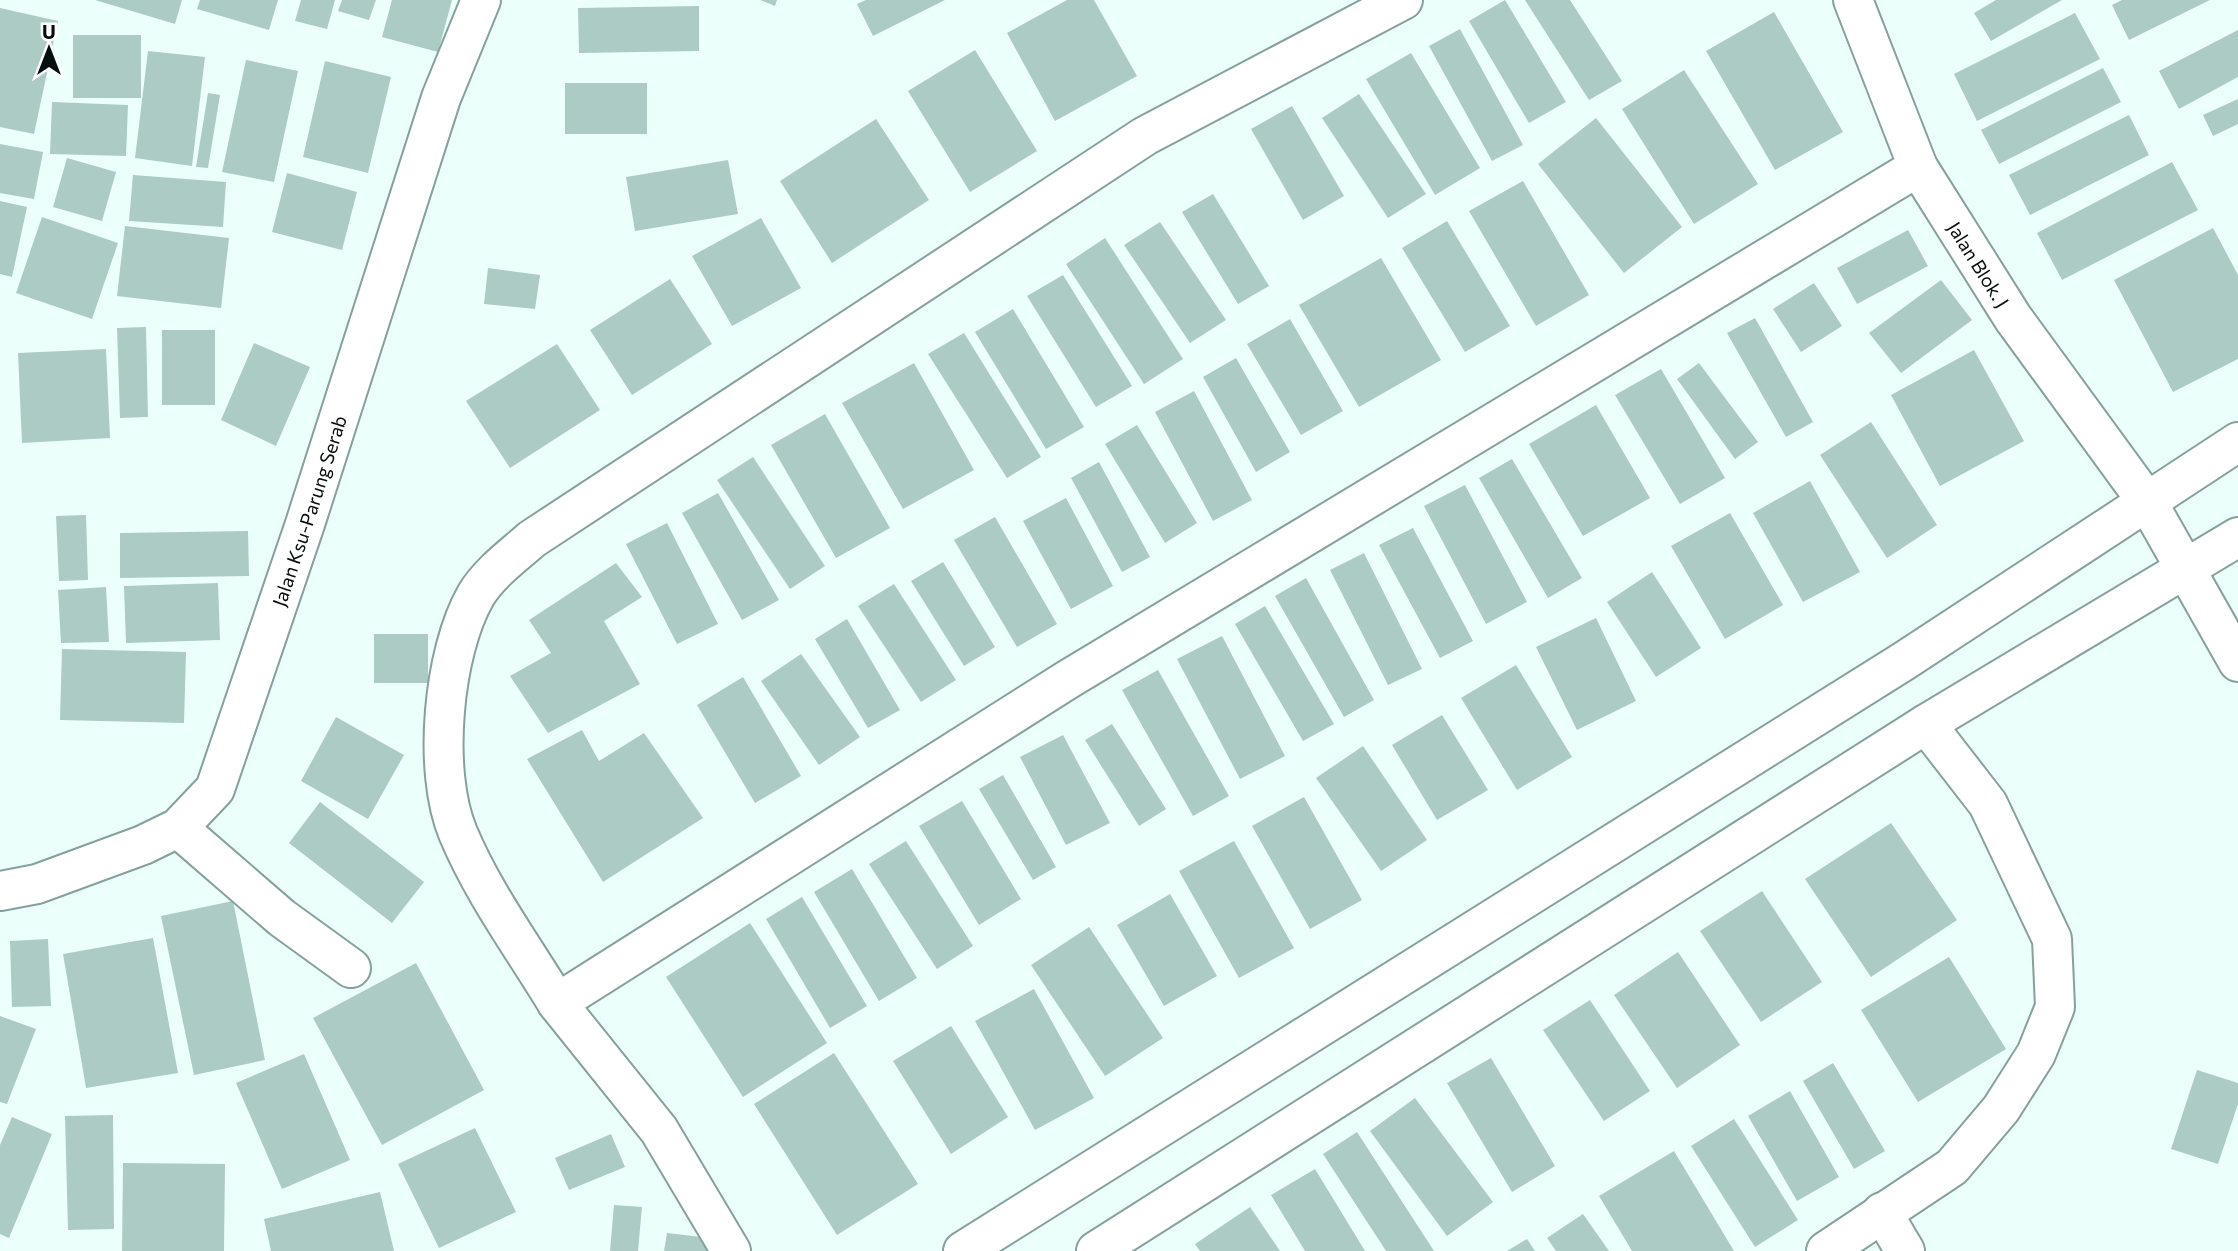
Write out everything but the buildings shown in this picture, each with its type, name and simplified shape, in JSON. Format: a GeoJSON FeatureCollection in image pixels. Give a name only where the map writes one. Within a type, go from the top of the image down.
{"type":"FeatureCollection","features":[{"type":"Feature","properties":{"kind":"street","name":"Jalan Ksu-Parung Serab"},"geometry":{"type":"LineString","coordinates":[[0,891],[37,884],[98,864],[178,828],[215,789],[305,524],[441,98],[481,0]]}},
{"type":"Feature","properties":{"kind":"street"},"geometry":{"type":"LineString","coordinates":[[731,1251],[659,1129],[557,1003],[475,869],[457,830],[446,782],[446,715],[454,650],[477,592],[532,539],[1145,136],[1403,0]]}},
{"type":"Feature","properties":{"kind":"street","name":"Jalan Blok. J"},"geometry":{"type":"LineString","coordinates":[[1853,0],[1917,167],[2013,318],[2148,503],[2238,662]]}},
{"type":"Feature","properties":{"kind":"street"},"geometry":{"type":"LineString","coordinates":[[557,1003],[1067,680],[1917,167]]}},
{"type":"Feature","properties":{"kind":"street"},"geometry":{"type":"LineString","coordinates":[[963,1251],[1357,1006],[2148,503],[2238,442]]}},
{"type":"Feature","properties":{"kind":"street"},"geometry":{"type":"LineString","coordinates":[[1096,1251],[1926,724],[2238,537]]}},
{"type":"Feature","properties":{"kind":"street"},"geometry":{"type":"LineString","coordinates":[[1826,1251],[1952,1167],[2001,1109],[2036,1054],[2055,1007],[2052,939],[1987,804],[1926,724]]}},
{"type":"Feature","properties":{"kind":"street"},"geometry":{"type":"LineString","coordinates":[[178,828],[282,918],[351,968]]}},
{"type":"Feature","properties":{"kind":"street"},"geometry":{"type":"LineString","coordinates":[[1882,1212],[1905,1251]]}}]}
